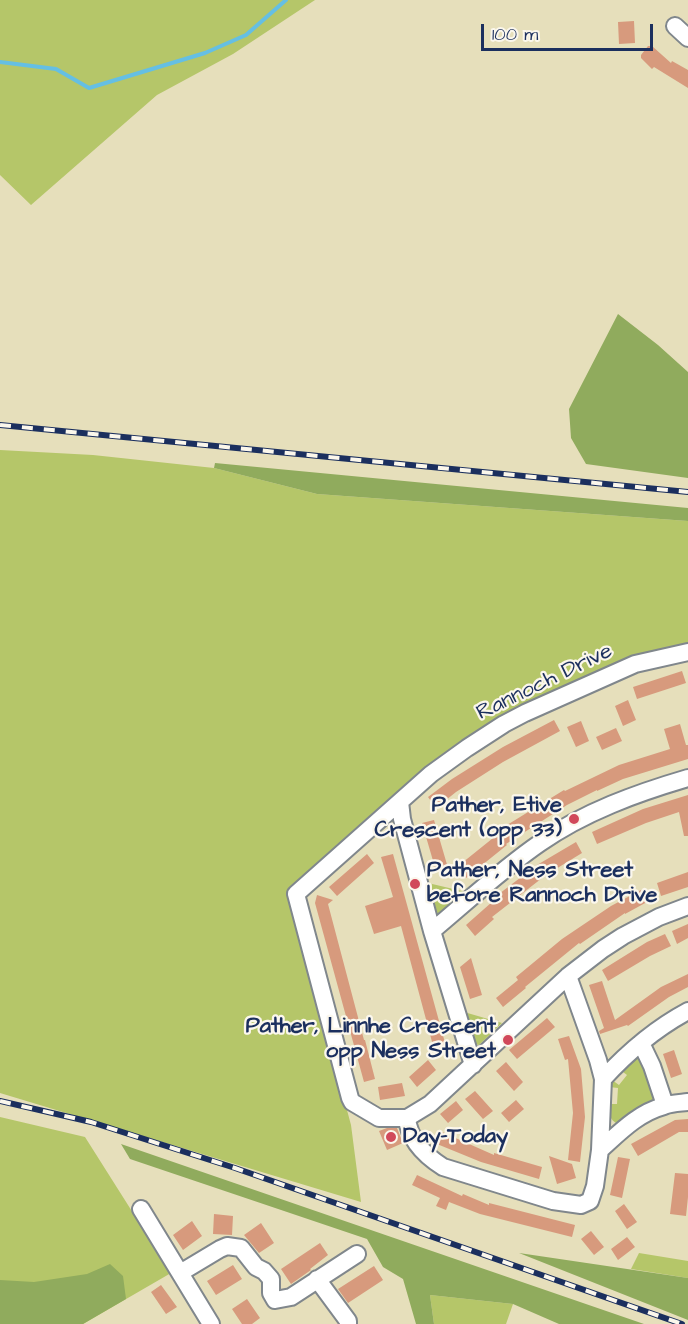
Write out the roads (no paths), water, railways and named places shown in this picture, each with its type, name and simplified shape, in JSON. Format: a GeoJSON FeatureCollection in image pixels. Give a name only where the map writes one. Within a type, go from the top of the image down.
{"type":"FeatureCollection","features":[{"type":"Feature","properties":{"kind":"street"},"geometry":{"type":"LineString","coordinates":[[675,26],[688,38]]}},
{"type":"Feature","properties":{"kind":"street","name":"Rannoch Drive"},"geometry":{"type":"LineString","coordinates":[[406,1118],[379,1118],[352,1102],[296,894],[431,774],[467,748],[525,713],[635,664],[688,652]]}},
{"type":"Feature","properties":{"kind":"street"},"geometry":{"type":"LineString","coordinates":[[432,931],[509,866],[541,842],[580,818],[654,788],[688,778]]}},
{"type":"Feature","properties":{"kind":"street"},"geometry":{"type":"LineString","coordinates":[[399,802],[432,931],[472,1065]]}},
{"type":"Feature","properties":{"kind":"street"},"geometry":{"type":"LineString","coordinates":[[568,976],[603,1079],[600,1150],[595,1186],[590,1201],[581,1205],[553,1201],[442,1167],[429,1159],[408,1130],[406,1118],[430,1104],[568,976],[623,936],[659,917],[688,906]]}},
{"type":"Feature","properties":{"kind":"street"},"geometry":{"type":"LineString","coordinates":[[603,1079],[641,1043],[688,1011]]}},
{"type":"Feature","properties":{"kind":"street"},"geometry":{"type":"LineString","coordinates":[[641,1043],[652,1066],[665,1105]]}},
{"type":"Feature","properties":{"kind":"street"},"geometry":{"type":"LineString","coordinates":[[600,1150],[633,1121],[648,1112],[665,1105],[688,1102]]}},
{"type":"Feature","properties":{"kind":"street"},"geometry":{"type":"LineString","coordinates":[[141,1209],[211,1324]]}},
{"type":"Feature","properties":{"kind":"street"},"geometry":{"type":"LineString","coordinates":[[180,1273],[220,1248],[228,1246],[241,1248],[256,1267],[264,1271],[271,1279],[271,1293],[275,1300],[291,1297],[357,1254]]}},
{"type":"Feature","properties":{"kind":"street"},"geometry":{"type":"LineString","coordinates":[[318,1280],[348,1324]]}},
{"type":"Feature","properties":{"kind":"waterway"},"geometry":{"type":"LineString","coordinates":[[0,62],[56,69],[89,88],[205,53],[246,35],[286,0]]}},
{"type":"Feature","properties":{"kind":"railway"},"geometry":{"type":"LineString","coordinates":[[0,425],[688,492]]}},
{"type":"Feature","properties":{"kind":"railway"},"geometry":{"type":"LineString","coordinates":[[0,1101],[91,1122],[235,1168],[682,1324]]}},
{"type":"Feature","properties":{"kind":"place","name":"Pather, Etive Crescent (opp 33)"},"geometry":{"type":"Point","coordinates":[574,819]}},
{"type":"Feature","properties":{"kind":"place","name":"Pather, Ness Street before Rannoch Drive"},"geometry":{"type":"Point","coordinates":[415,884]}},
{"type":"Feature","properties":{"kind":"place","name":"Pather, Linnhe Crescent opp Ness Street"},"geometry":{"type":"Point","coordinates":[508,1040]}},
{"type":"Feature","properties":{"kind":"place","name":"Day-Today"},"geometry":{"type":"Point","coordinates":[391,1137]}}]}
